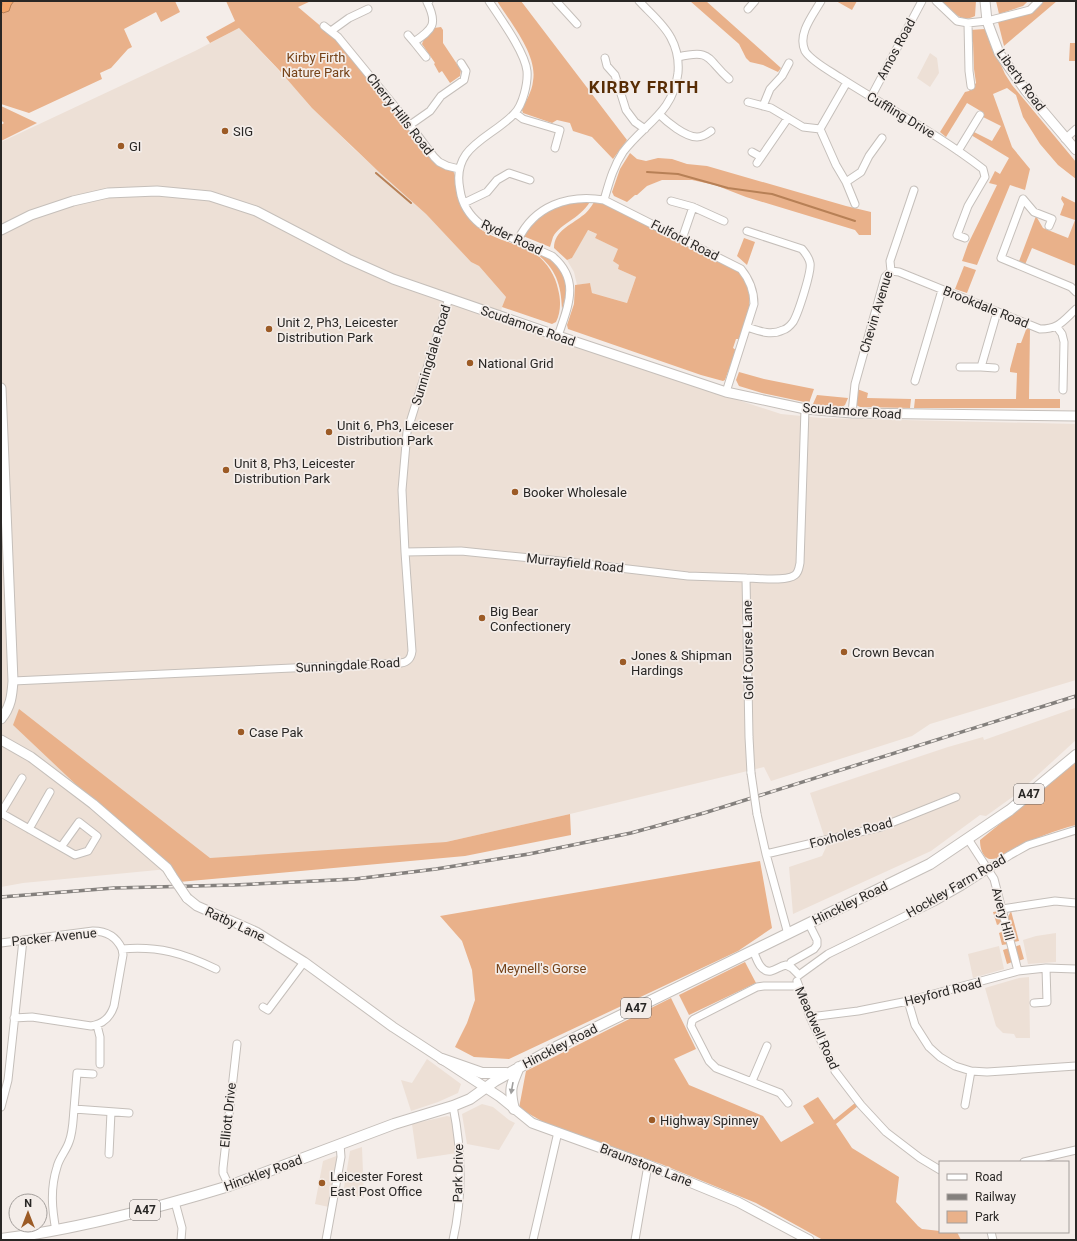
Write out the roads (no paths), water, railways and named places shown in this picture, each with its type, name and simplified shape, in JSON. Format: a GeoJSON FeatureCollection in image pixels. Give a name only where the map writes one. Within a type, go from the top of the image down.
{"type":"FeatureCollection","features":[{"type":"Feature","properties":{"kind":"main road","name":"Hinckley Road"},"geometry":{"type":"LineString","coordinates":[[1,1239],[56,1231],[175,1202],[228,1186],[394,1124],[453,1106],[470,1099],[508,1073],[556,1047],[930,864],[1010,810],[1076,755]]}},
{"type":"Feature","properties":{"kind":"main road"},"geometry":{"type":"LineString","coordinates":[[442,1059],[482,1073],[508,1073]]}},
{"type":"Feature","properties":{"kind":"main road"},"geometry":{"type":"LineString","coordinates":[[514,1109],[511,1088],[519,1067]]}},
{"type":"Feature","properties":{"kind":"street"},"geometry":{"type":"LineString","coordinates":[[414,42],[430,29],[433,22],[434,15],[428,1]]}},
{"type":"Feature","properties":{"kind":"street","name":"Ryder Road"},"geometry":{"type":"LineString","coordinates":[[489,1],[521,52],[527,70],[525,93],[515,113],[467,152],[459,168],[459,187],[464,203],[471,216],[480,224],[552,256],[565,270],[569,280],[570,294],[558,336]]}},
{"type":"Feature","properties":{"kind":"street"},"geometry":{"type":"LineString","coordinates":[[556,1],[577,24]]}},
{"type":"Feature","properties":{"kind":"street"},"geometry":{"type":"LineString","coordinates":[[604,200],[610,177],[624,151],[659,114],[670,100],[674,90],[678,68],[678,57],[671,37],[639,1]]}},
{"type":"Feature","properties":{"kind":"street"},"geometry":{"type":"LineString","coordinates":[[748,9],[755,1]]}},
{"type":"Feature","properties":{"kind":"street","name":"Cuffling Drive"},"geometry":{"type":"LineString","coordinates":[[821,1],[805,30],[803,42],[805,51],[810,58],[958,151],[983,169],[985,177],[968,206],[957,234],[965,238]]}},
{"type":"Feature","properties":{"kind":"street","name":"Amos Road"},"geometry":{"type":"LineString","coordinates":[[871,97],[922,1]]}},
{"type":"Feature","properties":{"kind":"street"},"geometry":{"type":"LineString","coordinates":[[936,1],[956,21],[968,23],[988,21],[1030,10],[1039,1]]}},
{"type":"Feature","properties":{"kind":"street","name":"Liberty Road"},"geometry":{"type":"LineString","coordinates":[[985,1],[988,21],[999,53],[1026,91],[1065,139],[1076,150]]}},
{"type":"Feature","properties":{"kind":"street"},"geometry":{"type":"LineString","coordinates":[[331,31],[349,18],[368,9]]}},
{"type":"Feature","properties":{"kind":"street"},"geometry":{"type":"LineString","coordinates":[[968,23],[969,71],[971,86]]}},
{"type":"Feature","properties":{"kind":"street","name":"Cherry Hills Road"},"geometry":{"type":"LineString","coordinates":[[324,26],[338,37],[439,162],[447,166],[459,168]]}},
{"type":"Feature","properties":{"kind":"street"},"geometry":{"type":"LineString","coordinates":[[408,35],[426,57]]}},
{"type":"Feature","properties":{"kind":"street"},"geometry":{"type":"LineString","coordinates":[[678,57],[692,54],[704,54],[709,57],[721,72],[729,79]]}},
{"type":"Feature","properties":{"kind":"street"},"geometry":{"type":"LineString","coordinates":[[605,58],[604,66],[615,75],[626,110],[635,122],[645,129]]}},
{"type":"Feature","properties":{"kind":"street"},"geometry":{"type":"LineString","coordinates":[[410,125],[430,111],[441,96],[464,80],[466,71],[461,63]]}},
{"type":"Feature","properties":{"kind":"street"},"geometry":{"type":"LineString","coordinates":[[763,106],[770,89],[782,76],[788,63]]}},
{"type":"Feature","properties":{"kind":"street"},"geometry":{"type":"LineString","coordinates":[[820,129],[847,82]]}},
{"type":"Feature","properties":{"kind":"street"},"geometry":{"type":"LineString","coordinates":[[748,102],[771,108],[803,126],[820,129]]}},
{"type":"Feature","properties":{"kind":"street"},"geometry":{"type":"LineString","coordinates":[[515,113],[522,119],[560,130],[555,148]]}},
{"type":"Feature","properties":{"kind":"street"},"geometry":{"type":"LineString","coordinates":[[659,114],[666,121],[686,135],[696,138],[704,136],[711,131]]}},
{"type":"Feature","properties":{"kind":"street"},"geometry":{"type":"LineString","coordinates":[[958,151],[980,115]]}},
{"type":"Feature","properties":{"kind":"street"},"geometry":{"type":"LineString","coordinates":[[752,152],[759,160],[788,118]]}},
{"type":"Feature","properties":{"kind":"street"},"geometry":{"type":"LineString","coordinates":[[820,129],[855,204]]}},
{"type":"Feature","properties":{"kind":"street"},"geometry":{"type":"LineString","coordinates":[[1065,139],[1076,129]]}},
{"type":"Feature","properties":{"kind":"street"},"geometry":{"type":"LineString","coordinates":[[846,182],[861,172],[869,156],[882,138]]}},
{"type":"Feature","properties":{"kind":"street"},"geometry":{"type":"LineString","coordinates":[[464,203],[487,192],[497,180],[508,173],[530,180]]}},
{"type":"Feature","properties":{"kind":"street","name":"Chevin Avenue"},"geometry":{"type":"LineString","coordinates":[[852,414],[855,384],[885,277],[891,270],[890,260],[914,190]]}},
{"type":"Feature","properties":{"kind":"street","name":"Scudamore Road"},"geometry":{"type":"LineString","coordinates":[[1,230],[31,215],[73,200],[108,193],[157,191],[210,196],[256,211],[348,259],[393,279],[726,392],[805,409],[852,414],[1076,416]]}},
{"type":"Feature","properties":{"kind":"street","name":"Fulford Road"},"geometry":{"type":"LineString","coordinates":[[518,240],[524,229],[533,219],[555,204],[579,198],[592,198],[604,200],[741,269],[752,286],[754,304],[726,392]]}},
{"type":"Feature","properties":{"kind":"street"},"geometry":{"type":"LineString","coordinates":[[1049,226],[1052,219],[1034,212],[1023,199],[1001,258],[1071,287],[1076,292]]}},
{"type":"Feature","properties":{"kind":"street"},"geometry":{"type":"LineString","coordinates":[[671,201],[693,207],[724,221]]}},
{"type":"Feature","properties":{"kind":"street"},"geometry":{"type":"LineString","coordinates":[[682,239],[693,207]]}},
{"type":"Feature","properties":{"kind":"street"},"geometry":{"type":"LineString","coordinates":[[747,327],[765,333],[773,333],[787,328],[792,323],[798,311],[810,270],[809,259],[802,250],[750,235]]}},
{"type":"Feature","properties":{"kind":"street","name":"Brookdale Road"},"geometry":{"type":"LineString","coordinates":[[891,270],[1040,329],[1057,327]]}},
{"type":"Feature","properties":{"kind":"street"},"geometry":{"type":"LineString","coordinates":[[915,381],[942,290]]}},
{"type":"Feature","properties":{"kind":"street","name":"Sunningdale Road"},"geometry":{"type":"LineString","coordinates":[[13,681],[406,662],[409,660],[412,656],[412,651],[404,552],[402,490],[407,432],[449,298]]}},
{"type":"Feature","properties":{"kind":"street"},"geometry":{"type":"LineString","coordinates":[[1063,390],[1064,342],[1062,334],[1057,327],[1076,309]]}},
{"type":"Feature","properties":{"kind":"street"},"geometry":{"type":"LineString","coordinates":[[981,367],[997,312]]}},
{"type":"Feature","properties":{"kind":"street"},"geometry":{"type":"LineString","coordinates":[[960,367],[995,368]]}},
{"type":"Feature","properties":{"kind":"street"},"geometry":{"type":"LineString","coordinates":[[1,388],[3,483],[13,681],[12,697],[6,712],[1,719]]}},
{"type":"Feature","properties":{"kind":"street"},"geometry":{"type":"LineString","coordinates":[[746,578],[784,579],[795,575],[799,570],[805,409]]}},
{"type":"Feature","properties":{"kind":"street","name":"Murrayfield Road"},"geometry":{"type":"LineString","coordinates":[[404,552],[461,551],[688,576],[746,578]]}},
{"type":"Feature","properties":{"kind":"street","name":"Golf Course Lane"},"geometry":{"type":"LineString","coordinates":[[746,578],[748,737],[751,773],[757,814],[766,854],[788,934]]}},
{"type":"Feature","properties":{"kind":"street","name":"Ratby Lane"},"geometry":{"type":"LineString","coordinates":[[1,740],[31,758],[93,804],[167,868],[188,898],[197,906],[256,932],[304,962],[393,1027],[486,1088]]}},
{"type":"Feature","properties":{"kind":"street"},"geometry":{"type":"LineString","coordinates":[[22,778],[1,813],[75,855],[88,851],[97,836],[79,822],[61,847]]}},
{"type":"Feature","properties":{"kind":"street"},"geometry":{"type":"LineString","coordinates":[[29,829],[50,792]]}},
{"type":"Feature","properties":{"kind":"street","name":"Foxholes Road"},"geometry":{"type":"LineString","coordinates":[[766,854],[880,827],[956,797]]}},
{"type":"Feature","properties":{"kind":"street","name":"Hockley Farm Road"},"geometry":{"type":"LineString","coordinates":[[799,975],[828,954],[934,902],[962,886],[988,868],[1028,846],[1076,830]]}},
{"type":"Feature","properties":{"kind":"street","name":"Avery Hill"},"geometry":{"type":"LineString","coordinates":[[968,839],[994,879],[1018,972]]}},
{"type":"Feature","properties":{"kind":"street"},"geometry":{"type":"LineString","coordinates":[[1002,909],[1055,901],[1076,903]]}},
{"type":"Feature","properties":{"kind":"street"},"geometry":{"type":"LineString","coordinates":[[753,950],[759,964],[764,970],[770,971],[783,966],[789,966],[791,962],[814,949],[817,945],[817,940],[809,924]]}},
{"type":"Feature","properties":{"kind":"street","name":"Packer Avenue"},"geometry":{"type":"LineString","coordinates":[[1,943],[102,931],[112,936],[119,943],[122,949]]}},
{"type":"Feature","properties":{"kind":"street"},"geometry":{"type":"LineString","coordinates":[[1,1107],[8,1080],[22,940]]}},
{"type":"Feature","properties":{"kind":"street"},"geometry":{"type":"LineString","coordinates":[[14,1018],[32,1017],[91,1026],[104,1022],[112,1012],[123,955],[122,949],[154,948],[168,950],[216,969]]}},
{"type":"Feature","properties":{"kind":"street"},"geometry":{"type":"LineString","coordinates":[[263,1007],[268,1010],[304,962]]}},
{"type":"Feature","properties":{"kind":"street","name":"Meadwell Road"},"geometry":{"type":"LineString","coordinates":[[789,966],[799,975],[796,979],[798,986],[810,1017],[835,1071],[861,1105],[886,1132],[920,1158],[939,1169]]}},
{"type":"Feature","properties":{"kind":"street"},"geometry":{"type":"LineString","coordinates":[[1034,1003],[1047,1002],[1046,968]]}},
{"type":"Feature","properties":{"kind":"street","name":"Heyford Road"},"geometry":{"type":"LineString","coordinates":[[810,1017],[858,1011],[908,1001],[1018,972],[1046,968],[1076,969]]}},
{"type":"Feature","properties":{"kind":"street"},"geometry":{"type":"LineString","coordinates":[[788,1103],[780,1093],[716,1068],[709,1061],[691,1026],[694,1019],[757,987],[798,986]]}},
{"type":"Feature","properties":{"kind":"street"},"geometry":{"type":"LineString","coordinates":[[908,1001],[915,1025],[929,1047],[940,1057],[956,1066],[971,1071],[987,1072],[1076,1066]]}},
{"type":"Feature","properties":{"kind":"street"},"geometry":{"type":"LineString","coordinates":[[97,1025],[100,1037],[100,1064]]}},
{"type":"Feature","properties":{"kind":"street","name":"Elliott Drive"},"geometry":{"type":"LineString","coordinates":[[228,1186],[223,1173],[223,1168],[228,1109],[237,1044]]}},
{"type":"Feature","properties":{"kind":"street"},"geometry":{"type":"LineString","coordinates":[[752,1081],[767,1046]]}},
{"type":"Feature","properties":{"kind":"street"},"geometry":{"type":"LineString","coordinates":[[965,1105],[971,1071]]}},
{"type":"Feature","properties":{"kind":"street"},"geometry":{"type":"LineString","coordinates":[[56,1231],[52,1204],[56,1168],[70,1141],[77,1073],[93,1074]]}},
{"type":"Feature","properties":{"kind":"street","name":"Braunstone Lane"},"geometry":{"type":"LineString","coordinates":[[486,1088],[532,1123],[648,1165],[738,1202],[809,1240]]}},
{"type":"Feature","properties":{"kind":"street","name":"Park Drive"},"geometry":{"type":"LineString","coordinates":[[453,1106],[459,1141],[460,1164],[459,1195],[453,1240]]}},
{"type":"Feature","properties":{"kind":"street"},"geometry":{"type":"LineString","coordinates":[[74,1109],[129,1113]]}},
{"type":"Feature","properties":{"kind":"street"},"geometry":{"type":"LineString","coordinates":[[109,1154],[111,1112]]}},
{"type":"Feature","properties":{"kind":"street"},"geometry":{"type":"LineString","coordinates":[[533,1240],[558,1132]]}},
{"type":"Feature","properties":{"kind":"street"},"geometry":{"type":"LineString","coordinates":[[326,1240],[341,1157],[340,1144]]}},
{"type":"Feature","properties":{"kind":"street"},"geometry":{"type":"LineString","coordinates":[[1028,1161],[1076,1150]]}},
{"type":"Feature","properties":{"kind":"street"},"geometry":{"type":"LineString","coordinates":[[634,1240],[648,1165]]}},
{"type":"Feature","properties":{"kind":"street"},"geometry":{"type":"LineString","coordinates":[[175,1202],[182,1228],[181,1240]]}},
{"type":"Feature","properties":{"kind":"waterway"},"geometry":{"type":"LineString","coordinates":[[647,172],[678,174],[728,188],[772,194],[855,221]]}},
{"type":"Feature","properties":{"kind":"waterway"},"geometry":{"type":"LineString","coordinates":[[376,173],[411,203]]}},
{"type":"Feature","properties":{"kind":"railway"},"geometry":{"type":"LineString","coordinates":[[1,897],[114,888],[234,885],[355,879],[436,869],[529,854],[631,833],[704,813],[1076,696]]}},
{"type":"Feature","properties":{"kind":"place","name":"SIG"},"geometry":{"type":"Point","coordinates":[225,131]}},
{"type":"Feature","properties":{"kind":"place","name":"GI"},"geometry":{"type":"Point","coordinates":[121,146]}},
{"type":"Feature","properties":{"kind":"place","name":"Unit 2, Ph3, Leicester Distribution Park"},"geometry":{"type":"Point","coordinates":[269,329]}},
{"type":"Feature","properties":{"kind":"place","name":"National Grid"},"geometry":{"type":"Point","coordinates":[470,363]}},
{"type":"Feature","properties":{"kind":"place","name":"Unit 6, Ph3, Leiceser Distribution Park"},"geometry":{"type":"Point","coordinates":[329,432]}},
{"type":"Feature","properties":{"kind":"place","name":"Unit 8, Ph3, Leicester Distribution Park"},"geometry":{"type":"Point","coordinates":[226,470]}},
{"type":"Feature","properties":{"kind":"place","name":"Booker Wholesale"},"geometry":{"type":"Point","coordinates":[515,492]}},
{"type":"Feature","properties":{"kind":"place","name":"Big Bear Confectionery"},"geometry":{"type":"Point","coordinates":[482,618]}},
{"type":"Feature","properties":{"kind":"place","name":"Crown Bevcan"},"geometry":{"type":"Point","coordinates":[844,652]}},
{"type":"Feature","properties":{"kind":"place","name":"Jones & Shipman Hardings"},"geometry":{"type":"Point","coordinates":[623,662]}},
{"type":"Feature","properties":{"kind":"place","name":"Case Pak"},"geometry":{"type":"Point","coordinates":[241,732]}},
{"type":"Feature","properties":{"kind":"place","name":"Highway Spinney"},"geometry":{"type":"Point","coordinates":[652,1120]}},
{"type":"Feature","properties":{"kind":"place","name":"Leicester Forest East Post Office"},"geometry":{"type":"Point","coordinates":[322,1183]}},
{"type":"Feature","properties":{"kind":"district","name":"KIRBY FRITH"},"geometry":{"type":"Point","coordinates":[644,87]}},
{"type":"Feature","properties":{"kind":"park label","name":"Kirby Firth Nature Park"},"geometry":{"type":"Point","coordinates":[316,64]}},
{"type":"Feature","properties":{"kind":"park label","name":"Meynell's Gorse"},"geometry":{"type":"Point","coordinates":[541,968]}}]}
